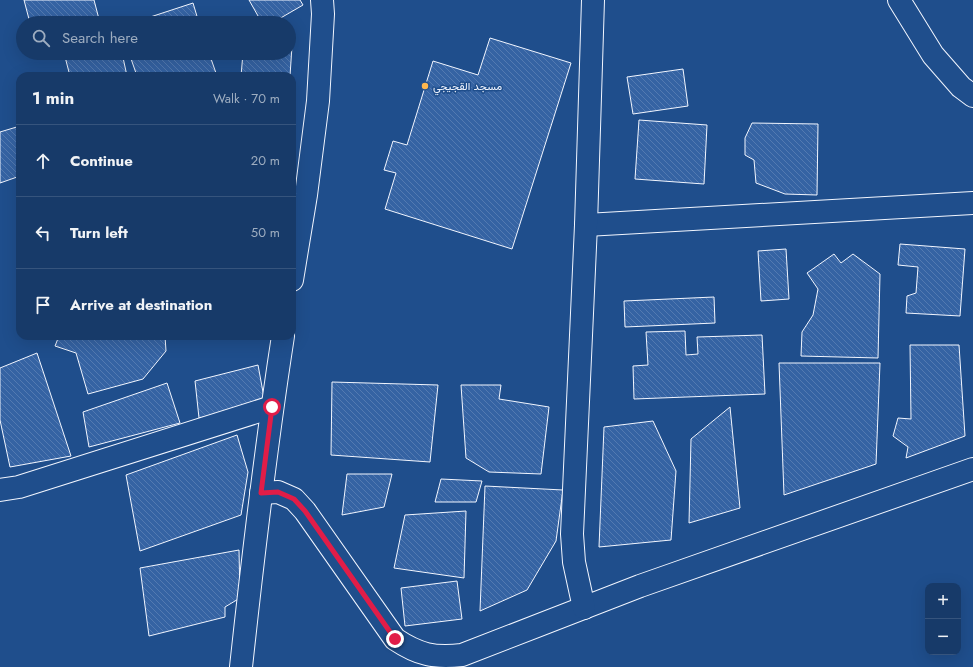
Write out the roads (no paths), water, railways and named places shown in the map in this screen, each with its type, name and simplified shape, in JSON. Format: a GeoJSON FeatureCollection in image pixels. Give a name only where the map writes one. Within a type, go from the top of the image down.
{"type":"FeatureCollection","features":[{"type":"Feature","properties":{"kind":"street"},"geometry":{"type":"LineString","coordinates":[[296,256],[306,195],[318,101],[323,14],[322,0]]}},
{"type":"Feature","properties":{"kind":"street"},"geometry":{"type":"LineString","coordinates":[[584,608],[574,562],[572,534],[586,225],[593,0]]}},
{"type":"Feature","properties":{"kind":"street"},"geometry":{"type":"LineString","coordinates":[[899,0],[933,55],[961,87],[973,96]]}},
{"type":"Feature","properties":{"kind":"street"},"geometry":{"type":"LineString","coordinates":[[586,225],[973,203]]}},
{"type":"Feature","properties":{"kind":"street"},"geometry":{"type":"LineString","coordinates":[[241,667],[261,493],[282,340]]}},
{"type":"Feature","properties":{"kind":"street"},"geometry":{"type":"LineString","coordinates":[[0,490],[19,487],[272,407]]}},
{"type":"Feature","properties":{"kind":"street"},"geometry":{"type":"LineString","coordinates":[[261,493],[278,492],[294,499],[305,511],[395,639],[407,647],[420,652],[433,656],[448,656],[462,655],[640,586],[973,469]]}},
{"type":"Feature","properties":{"kind":"place","name":"مسجد القجيجي"},"geometry":{"type":"Point","coordinates":[425,86]}}]}
